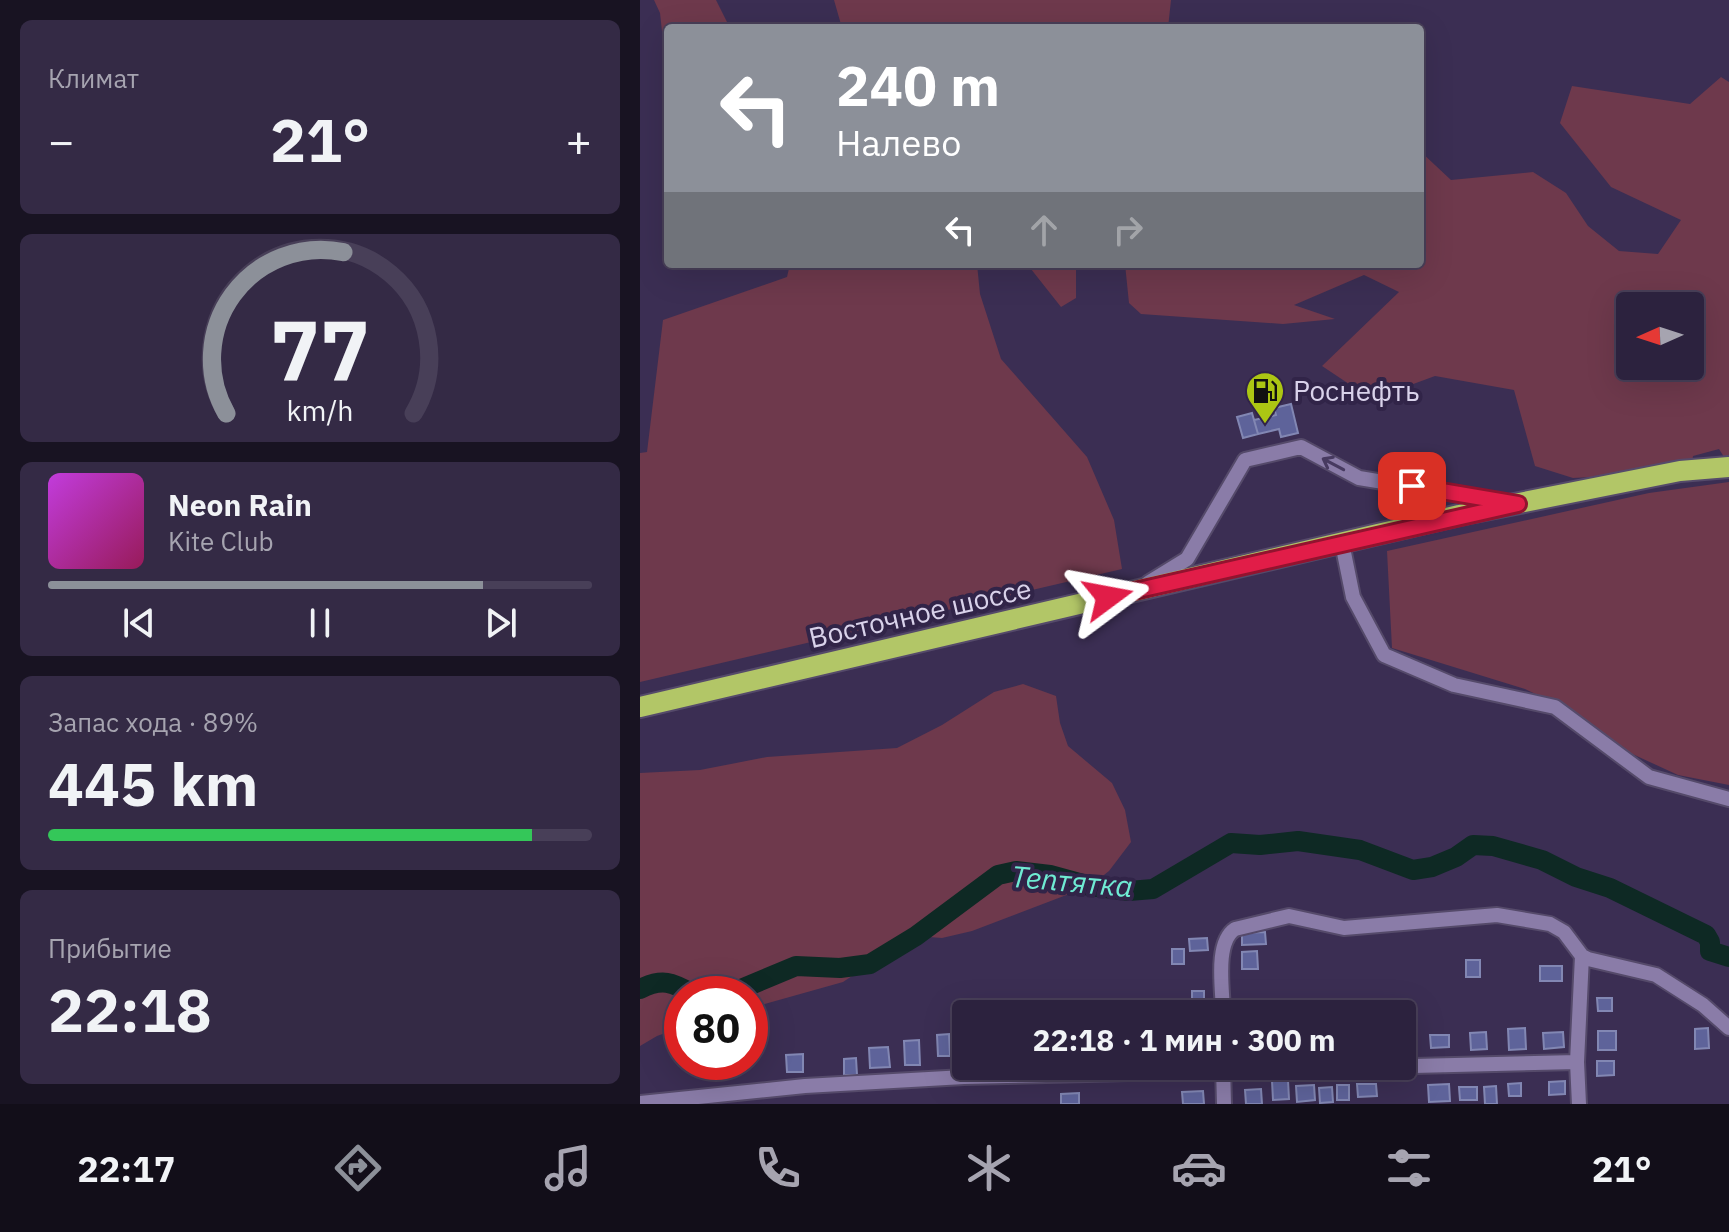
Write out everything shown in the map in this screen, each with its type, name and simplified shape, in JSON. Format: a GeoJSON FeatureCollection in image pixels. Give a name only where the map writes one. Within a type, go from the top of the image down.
{"type":"FeatureCollection","features":[{"type":"Feature","properties":{"kind":"highway","name":"Восточное шоссе"},"geometry":{"type":"LineString","coordinates":[[640,707],[1518,504],[1680,471],[1729,467]]}},
{"type":"Feature","properties":{"kind":"street"},"geometry":{"type":"LineString","coordinates":[[1136,590],[1187,559],[1245,460],[1287,450],[1301,447],[1359,478],[1518,504]]}},
{"type":"Feature","properties":{"kind":"street"},"geometry":{"type":"LineString","coordinates":[[1342,543],[1353,597],[1384,655],[1454,685],[1555,707],[1649,777],[1729,799]]}},
{"type":"Feature","properties":{"kind":"street"},"geometry":{"type":"LineString","coordinates":[[1223,1000],[1223,948],[1228,934],[1235,929],[1289,916],[1344,928],[1497,915],[1550,924],[1564,932],[1582,956],[1656,975],[1703,1005],[1729,1028]]}},
{"type":"Feature","properties":{"kind":"street"},"geometry":{"type":"LineString","coordinates":[[1579,1104],[1577,1062],[1582,956]]}},
{"type":"Feature","properties":{"kind":"street"},"geometry":{"type":"LineString","coordinates":[[1416,1065],[1577,1062]]}},
{"type":"Feature","properties":{"kind":"street"},"geometry":{"type":"LineString","coordinates":[[640,1103],[805,1086],[952,1078]]}},
{"type":"Feature","properties":{"kind":"street"},"geometry":{"type":"LineString","coordinates":[[1223,1080],[1224,1104]]}},
{"type":"Feature","properties":{"kind":"shaded area"},"geometry":{"type":"Polygon","coordinates":[[[654,0],[716,0],[728,24],[664,24],[664,50],[660,13],[654,0]]]}},
{"type":"Feature","properties":{"kind":"shaded area"},"geometry":{"type":"Polygon","coordinates":[[[834,0],[1171,0],[1168,24],[841,24],[834,0]]]}},
{"type":"Feature","properties":{"kind":"shaded area"},"geometry":{"type":"Polygon","coordinates":[[[1721,77],[1729,82],[1729,465],[1719,449],[1693,456],[1691,472],[1573,478],[1535,466],[1514,390],[1435,376],[1397,390],[1358,390],[1322,366],[1399,292],[1364,275],[1294,305],[1335,319],[1283,324],[1141,314],[1129,303],[1125,268],[1424,268],[1424,155],[1451,180],[1533,172],[1566,193],[1588,226],[1619,251],[1658,254],[1681,220],[1611,187],[1560,123],[1572,86],[1690,104],[1721,77]]]}},
{"type":"Feature","properties":{"kind":"shaded area"},"geometry":{"type":"Polygon","coordinates":[[[789,268],[977,268],[980,294],[1001,359],[1087,457],[1114,520],[1122,569],[640,682],[640,453],[647,452],[663,320],[787,277],[789,268]]]}},
{"type":"Feature","properties":{"kind":"shaded area"},"geometry":{"type":"Polygon","coordinates":[[[1030,268],[1076,268],[1076,298],[1061,307],[1030,268]]]}},
{"type":"Feature","properties":{"kind":"shaded area"},"geometry":{"type":"Polygon","coordinates":[[[1729,482],[1729,785],[1678,775],[1628,752],[1571,711],[1525,689],[1392,648],[1387,551],[1649,493],[1729,482]]]}},
{"type":"Feature","properties":{"kind":"shaded area"},"geometry":{"type":"Polygon","coordinates":[[[1023,684],[1056,696],[1060,723],[1068,746],[1112,783],[1125,810],[1131,842],[1109,871],[1090,886],[972,931],[942,938],[916,936],[895,954],[870,964],[843,982],[768,1003],[768,976],[664,976],[664,1033],[640,1046],[640,773],[700,770],[767,757],[897,748],[942,725],[994,692],[1023,684]]]}},
{"type":"Feature","properties":{"kind":"building"},"geometry":{"type":"Polygon","coordinates":[[[1291,404],[1298,433],[1281,437],[1279,429],[1258,434],[1254,420],[1276,415],[1274,408],[1291,404]]]}},
{"type":"Feature","properties":{"kind":"building"},"geometry":{"type":"Polygon","coordinates":[[[1252,413],[1258,434],[1243,438],[1237,417],[1252,413]]]}},
{"type":"Feature","properties":{"kind":"building"},"geometry":{"type":"Polygon","coordinates":[[[1265,932],[1266,944],[1242,945],[1242,933],[1265,932]]]}},
{"type":"Feature","properties":{"kind":"building"},"geometry":{"type":"Polygon","coordinates":[[[1207,938],[1208,950],[1190,951],[1189,939],[1207,938]]]}},
{"type":"Feature","properties":{"kind":"building"},"geometry":{"type":"Polygon","coordinates":[[[1172,949],[1184,949],[1184,964],[1172,964],[1172,949]]]}},
{"type":"Feature","properties":{"kind":"building"},"geometry":{"type":"Polygon","coordinates":[[[1257,951],[1258,969],[1242,969],[1242,952],[1257,951]]]}},
{"type":"Feature","properties":{"kind":"building"},"geometry":{"type":"Polygon","coordinates":[[[1466,960],[1480,960],[1480,977],[1466,977],[1466,960]]]}},
{"type":"Feature","properties":{"kind":"building"},"geometry":{"type":"Polygon","coordinates":[[[1540,966],[1562,966],[1562,981],[1540,981],[1540,966]]]}},
{"type":"Feature","properties":{"kind":"building"},"geometry":{"type":"Polygon","coordinates":[[[1192,991],[1204,991],[1204,1000],[1192,1000],[1192,991]]]}},
{"type":"Feature","properties":{"kind":"building"},"geometry":{"type":"Polygon","coordinates":[[[1597,998],[1612,998],[1612,1011],[1598,1011],[1597,998]]]}},
{"type":"Feature","properties":{"kind":"building"},"geometry":{"type":"Polygon","coordinates":[[[1525,1028],[1526,1049],[1509,1050],[1508,1029],[1525,1028]]]}},
{"type":"Feature","properties":{"kind":"building"},"geometry":{"type":"Polygon","coordinates":[[[1708,1028],[1709,1048],[1695,1049],[1695,1029],[1708,1028]]]}},
{"type":"Feature","properties":{"kind":"building"},"geometry":{"type":"Polygon","coordinates":[[[1598,1031],[1616,1031],[1616,1050],[1598,1050],[1598,1031]]]}},
{"type":"Feature","properties":{"kind":"building"},"geometry":{"type":"Polygon","coordinates":[[[1486,1032],[1487,1049],[1471,1050],[1470,1033],[1486,1032]]]}},
{"type":"Feature","properties":{"kind":"building"},"geometry":{"type":"Polygon","coordinates":[[[1563,1032],[1564,1047],[1544,1049],[1543,1033],[1563,1032]]]}},
{"type":"Feature","properties":{"kind":"building"},"geometry":{"type":"Polygon","coordinates":[[[949,1034],[950,1056],[938,1056],[937,1035],[949,1034]]]}},
{"type":"Feature","properties":{"kind":"building"},"geometry":{"type":"Polygon","coordinates":[[[1430,1035],[1449,1035],[1449,1047],[1431,1048],[1430,1035]]]}},
{"type":"Feature","properties":{"kind":"building"},"geometry":{"type":"Polygon","coordinates":[[[919,1040],[920,1065],[905,1065],[904,1041],[919,1040]]]}},
{"type":"Feature","properties":{"kind":"building"},"geometry":{"type":"Polygon","coordinates":[[[888,1047],[890,1067],[870,1068],[869,1048],[888,1047]]]}},
{"type":"Feature","properties":{"kind":"building"},"geometry":{"type":"Polygon","coordinates":[[[803,1054],[803,1072],[787,1072],[786,1055],[803,1054]]]}},
{"type":"Feature","properties":{"kind":"building"},"geometry":{"type":"Polygon","coordinates":[[[856,1058],[857,1075],[844,1075],[844,1059],[856,1058]]]}},
{"type":"Feature","properties":{"kind":"building"},"geometry":{"type":"Polygon","coordinates":[[[1597,1061],[1614,1061],[1614,1075],[1597,1076],[1597,1061]]]}},
{"type":"Feature","properties":{"kind":"building"},"geometry":{"type":"Polygon","coordinates":[[[1288,1080],[1289,1099],[1273,1100],[1272,1081],[1288,1080]]]}},
{"type":"Feature","properties":{"kind":"building"},"geometry":{"type":"Polygon","coordinates":[[[1565,1081],[1565,1094],[1549,1095],[1549,1082],[1565,1081]]]}},
{"type":"Feature","properties":{"kind":"building"},"geometry":{"type":"Polygon","coordinates":[[[1521,1083],[1521,1096],[1509,1096],[1508,1084],[1521,1083]]]}},
{"type":"Feature","properties":{"kind":"building"},"geometry":{"type":"Polygon","coordinates":[[[1357,1084],[1376,1084],[1377,1096],[1358,1097],[1357,1084]]]}},
{"type":"Feature","properties":{"kind":"building"},"geometry":{"type":"Polygon","coordinates":[[[1449,1084],[1450,1101],[1429,1102],[1428,1085],[1449,1084]]]}},
{"type":"Feature","properties":{"kind":"building"},"geometry":{"type":"Polygon","coordinates":[[[1314,1085],[1315,1100],[1297,1102],[1296,1086],[1314,1085]]]}},
{"type":"Feature","properties":{"kind":"building"},"geometry":{"type":"Polygon","coordinates":[[[1337,1085],[1349,1085],[1349,1100],[1337,1100],[1337,1085]]]}},
{"type":"Feature","properties":{"kind":"building"},"geometry":{"type":"Polygon","coordinates":[[[1496,1086],[1497,1104],[1485,1104],[1484,1087],[1496,1086]]]}},
{"type":"Feature","properties":{"kind":"building"},"geometry":{"type":"Polygon","coordinates":[[[1332,1087],[1333,1102],[1320,1103],[1319,1088],[1332,1087]]]}},
{"type":"Feature","properties":{"kind":"building"},"geometry":{"type":"Polygon","coordinates":[[[1459,1087],[1477,1087],[1477,1100],[1460,1100],[1459,1087]]]}},
{"type":"Feature","properties":{"kind":"building"},"geometry":{"type":"Polygon","coordinates":[[[1261,1089],[1262,1104],[1246,1104],[1245,1090],[1261,1089]]]}},
{"type":"Feature","properties":{"kind":"building"},"geometry":{"type":"Polygon","coordinates":[[[1203,1091],[1204,1104],[1183,1104],[1182,1092],[1203,1091]]]}},
{"type":"Feature","properties":{"kind":"building"},"geometry":{"type":"Polygon","coordinates":[[[1079,1093],[1079,1104],[1061,1104],[1061,1094],[1079,1093]]]}},
{"type":"Feature","properties":{"kind":"waterway","name":"Тептятка"},"geometry":{"type":"LineString","coordinates":[[768,978],[796,966],[840,968],[870,964],[916,936],[998,875],[1016,871],[1050,875],[1090,886],[1129,891],[1153,889],[1231,843],[1260,845],[1298,841],[1360,850],[1413,870],[1432,867],[1456,857],[1473,845],[1493,846],[1542,860],[1576,877],[1610,888],[1706,935],[1710,951],[1729,957]]}},
{"type":"Feature","properties":{"kind":"waterway","name":"Тептятка"},"geometry":{"type":"LineString","coordinates":[[640,989],[664,983]]}},
{"type":"Feature","properties":{"kind":"place","name":"Роснефть"},"geometry":{"type":"Point","coordinates":[1265,425]}},
{"type":"Feature","properties":{"kind":"route"},"geometry":{"type":"LineString","coordinates":[[1108,597],[1518,504],[1412,486]]}}]}
